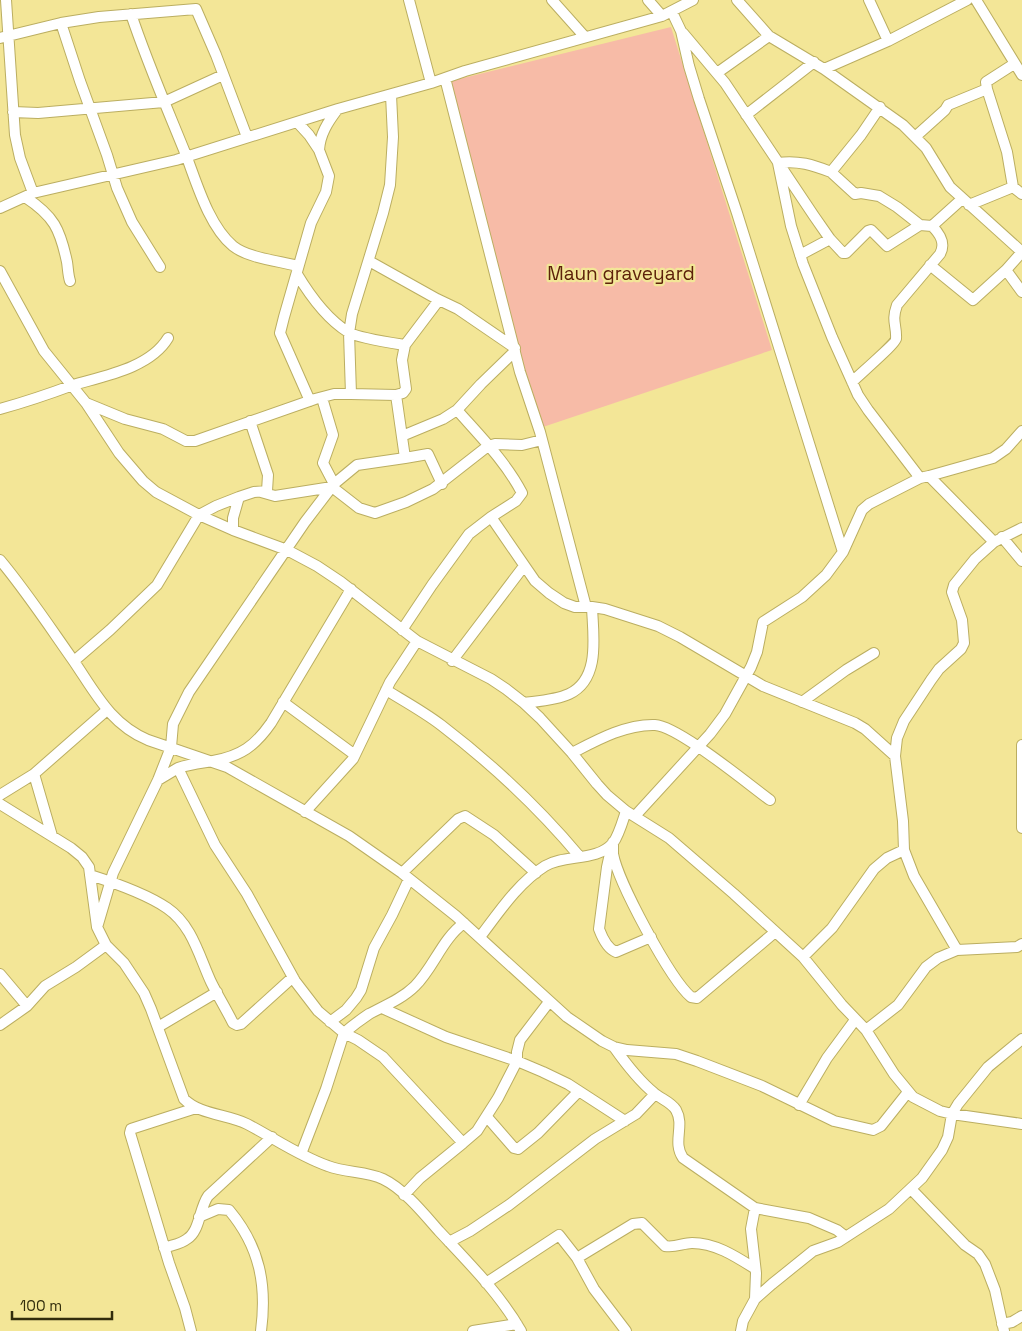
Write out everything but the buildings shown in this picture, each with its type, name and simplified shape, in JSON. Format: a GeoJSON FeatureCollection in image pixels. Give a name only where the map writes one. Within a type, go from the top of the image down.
{"type":"FeatureCollection","features":[{"type":"Feature","properties":{"kind":"street"},"geometry":{"type":"LineString","coordinates":[[6,0],[4,37],[15,135],[20,158],[29,195],[56,225],[65,252],[70,282]]}},
{"type":"Feature","properties":{"kind":"street"},"geometry":{"type":"LineString","coordinates":[[410,0],[431,83]]}},
{"type":"Feature","properties":{"kind":"street"},"geometry":{"type":"LineString","coordinates":[[552,0],[584,37]]}},
{"type":"Feature","properties":{"kind":"street"},"geometry":{"type":"LineString","coordinates":[[648,0],[667,14],[717,73],[830,239],[843,253],[846,253],[868,231],[871,230],[887,246],[920,225]]}},
{"type":"Feature","properties":{"kind":"street"},"geometry":{"type":"LineString","coordinates":[[0,208],[29,195],[112,176],[186,156],[298,123],[338,109],[667,14],[693,0]]}},
{"type":"Feature","properties":{"kind":"street"},"geometry":{"type":"LineString","coordinates":[[737,0],[769,36],[824,68],[903,125],[926,148],[950,187],[1022,252],[1006,270],[973,300],[930,265]]}},
{"type":"Feature","properties":{"kind":"street"},"geometry":{"type":"LineString","coordinates":[[869,0],[888,41]]}},
{"type":"Feature","properties":{"kind":"street"},"geometry":{"type":"LineString","coordinates":[[824,68],[888,41],[967,0]]}},
{"type":"Feature","properties":{"kind":"street"},"geometry":{"type":"LineString","coordinates":[[976,0],[1022,75]]}},
{"type":"Feature","properties":{"kind":"street"},"geometry":{"type":"LineString","coordinates":[[4,37],[61,23],[131,14],[196,9],[211,42],[248,138]]}},
{"type":"Feature","properties":{"kind":"street"},"geometry":{"type":"LineString","coordinates":[[131,14],[209,213],[227,240],[234,247],[297,270],[319,305],[349,333],[405,345]]}},
{"type":"Feature","properties":{"kind":"street"},"geometry":{"type":"LineString","coordinates":[[61,23],[112,176],[132,222],[160,267]]}},
{"type":"Feature","properties":{"kind":"street"},"geometry":{"type":"LineString","coordinates":[[681,31],[699,99],[737,213],[843,552]]}},
{"type":"Feature","properties":{"kind":"street"},"geometry":{"type":"LineString","coordinates":[[717,73],[769,36]]}},
{"type":"Feature","properties":{"kind":"street"},"geometry":{"type":"LineString","coordinates":[[746,115],[814,62]]}},
{"type":"Feature","properties":{"kind":"street"},"geometry":{"type":"LineString","coordinates":[[1014,64],[986,82],[1007,152],[1013,187],[1022,194]]}},
{"type":"Feature","properties":{"kind":"street"},"geometry":{"type":"LineString","coordinates":[[13,112],[38,113],[164,102],[224,75]]}},
{"type":"Feature","properties":{"kind":"street"},"geometry":{"type":"LineString","coordinates":[[445,78],[515,350],[589,607],[592,666],[583,682],[569,694],[548,700],[524,703]]}},
{"type":"Feature","properties":{"kind":"street"},"geometry":{"type":"LineString","coordinates":[[915,137],[945,110],[948,105],[987,89]]}},
{"type":"Feature","properties":{"kind":"street"},"geometry":{"type":"LineString","coordinates":[[352,394],[349,333],[352,314],[390,185],[393,137],[391,95]]}},
{"type":"Feature","properties":{"kind":"street"},"geometry":{"type":"LineString","coordinates":[[831,172],[861,135],[880,107]]}},
{"type":"Feature","properties":{"kind":"street"},"geometry":{"type":"LineString","coordinates":[[319,150],[321,138],[327,124],[338,109]]}},
{"type":"Feature","properties":{"kind":"street"},"geometry":{"type":"LineString","coordinates":[[298,123],[309,134],[328,170],[326,192],[314,214],[280,333],[310,400]]}},
{"type":"Feature","properties":{"kind":"street"},"geometry":{"type":"LineString","coordinates":[[778,163],[791,161],[807,163],[831,172],[855,194],[879,196],[920,225],[932,226],[965,202],[1013,187]]}},
{"type":"Feature","properties":{"kind":"street"},"geometry":{"type":"LineString","coordinates":[[778,163],[791,226],[800,255],[852,382],[868,410],[924,477],[1022,561]]}},
{"type":"Feature","properties":{"kind":"street"},"geometry":{"type":"LineString","coordinates":[[852,382],[894,344],[896,340],[894,314],[897,305],[940,254],[943,244],[940,235],[932,226]]}},
{"type":"Feature","properties":{"kind":"street"},"geometry":{"type":"LineString","coordinates":[[800,255],[830,239]]}},
{"type":"Feature","properties":{"kind":"street"},"geometry":{"type":"LineString","coordinates":[[369,261],[458,309],[515,350]]}},
{"type":"Feature","properties":{"kind":"street"},"geometry":{"type":"LineString","coordinates":[[0,270],[44,351],[86,403],[119,452],[143,481],[156,492],[199,515],[287,550],[317,566],[351,589],[417,641],[452,661],[491,679],[524,703],[572,752],[597,784],[631,813],[676,844],[803,957],[855,1020],[866,1030],[913,1097],[952,1114],[1022,1124]]}},
{"type":"Feature","properties":{"kind":"street"},"geometry":{"type":"LineString","coordinates":[[1006,270],[1022,292]]}},
{"type":"Feature","properties":{"kind":"street"},"geometry":{"type":"LineString","coordinates":[[86,403],[125,419],[163,429],[186,441],[195,440],[310,400],[334,394],[396,395],[403,393],[406,389],[402,360],[405,345],[440,300]]}},
{"type":"Feature","properties":{"kind":"street"},"geometry":{"type":"LineString","coordinates":[[0,409],[108,376],[136,365],[164,344],[168,338]]}},
{"type":"Feature","properties":{"kind":"street"},"geometry":{"type":"LineString","coordinates":[[402,436],[457,410],[480,384],[515,350]]}},
{"type":"Feature","properties":{"kind":"street"},"geometry":{"type":"LineString","coordinates":[[396,395],[405,458]]}},
{"type":"Feature","properties":{"kind":"street"},"geometry":{"type":"LineString","coordinates":[[322,398],[333,435],[323,463],[333,486],[359,508],[368,512],[375,513],[406,502],[442,484],[488,446],[495,444],[522,445],[542,440]]}},
{"type":"Feature","properties":{"kind":"street"},"geometry":{"type":"LineString","coordinates":[[402,630],[461,544],[491,517],[516,501],[522,493],[511,475],[457,410]]}},
{"type":"Feature","properties":{"kind":"street"},"geometry":{"type":"LineString","coordinates":[[74,661],[157,585],[181,548],[199,515],[229,500],[254,492],[267,491],[268,475],[250,421]]}},
{"type":"Feature","properties":{"kind":"street"},"geometry":{"type":"LineString","coordinates":[[480,937],[516,891],[536,873],[553,862],[597,853],[613,842],[631,813],[698,747],[725,714],[752,667],[764,622],[792,605],[826,575],[843,552],[862,510],[869,504],[924,477],[993,458],[1002,453],[1022,431]]}},
{"type":"Feature","properties":{"kind":"street"},"geometry":{"type":"LineString","coordinates":[[97,927],[110,881],[158,780],[171,747],[173,724],[189,692],[333,486],[357,465],[428,454],[442,484]]}},
{"type":"Feature","properties":{"kind":"street"},"geometry":{"type":"LineString","coordinates":[[261,492],[275,496],[333,486]]}},
{"type":"Feature","properties":{"kind":"street"},"geometry":{"type":"LineString","coordinates":[[233,530],[233,518],[239,497]]}},
{"type":"Feature","properties":{"kind":"street"},"geometry":{"type":"LineString","coordinates":[[491,517],[535,581],[564,603],[575,607],[589,607],[643,620],[680,636],[762,686],[860,726],[896,756]]}},
{"type":"Feature","properties":{"kind":"street"},"geometry":{"type":"LineString","coordinates":[[957,950],[914,876],[904,850],[904,821],[896,756],[897,738],[904,721],[939,669],[961,649],[964,642],[962,620],[952,592],[954,585],[975,559],[998,539],[1022,528]]}},
{"type":"Feature","properties":{"kind":"street"},"geometry":{"type":"LineString","coordinates":[[0,560],[74,661],[106,710],[125,727],[136,735],[212,761],[241,774],[349,836],[406,876],[464,922],[549,1002],[576,1024],[602,1041],[626,1050],[676,1054],[762,1086],[834,1121],[873,1130],[880,1126],[908,1092]]}},
{"type":"Feature","properties":{"kind":"street"},"geometry":{"type":"LineString","coordinates":[[452,661],[524,566]]}},
{"type":"Feature","properties":{"kind":"street"},"geometry":{"type":"LineString","coordinates":[[158,780],[178,768],[196,762],[212,761],[242,752],[252,746],[266,731],[351,589]]}},
{"type":"Feature","properties":{"kind":"street"},"geometry":{"type":"LineString","coordinates":[[305,812],[355,755],[386,690],[417,641]]}},
{"type":"Feature","properties":{"kind":"street"},"geometry":{"type":"LineString","coordinates":[[802,702],[846,670],[874,653]]}},
{"type":"Feature","properties":{"kind":"street"},"geometry":{"type":"LineString","coordinates":[[386,690],[440,724],[486,762],[542,814],[580,857]]}},
{"type":"Feature","properties":{"kind":"street"},"geometry":{"type":"LineString","coordinates":[[283,702],[355,755]]}},
{"type":"Feature","properties":{"kind":"street"},"geometry":{"type":"LineString","coordinates":[[0,795],[34,774],[106,710]]}},
{"type":"Feature","properties":{"kind":"street"},"geometry":{"type":"LineString","coordinates":[[572,752],[612,734],[640,726],[657,725],[671,729],[770,800]]}},
{"type":"Feature","properties":{"kind":"street"},"geometry":{"type":"LineString","coordinates":[[1022,745],[1022,828]]}},
{"type":"Feature","properties":{"kind":"street"},"geometry":{"type":"LineString","coordinates":[[178,768],[215,844],[248,894],[293,977],[309,999],[330,1022],[383,1057],[463,1143]]}},
{"type":"Feature","properties":{"kind":"street"},"geometry":{"type":"LineString","coordinates":[[34,774],[52,836]]}},
{"type":"Feature","properties":{"kind":"street"},"geometry":{"type":"LineString","coordinates":[[0,804],[82,857],[89,867],[97,927],[106,944],[135,977],[151,1009],[180,1092],[189,1104],[196,1108],[235,1119],[330,1167],[375,1176],[385,1180],[404,1195],[449,1242],[486,1283],[519,1327]]}},
{"type":"Feature","properties":{"kind":"street"},"geometry":{"type":"LineString","coordinates":[[330,1022],[346,1010],[361,990],[374,948],[392,915],[406,876],[458,819],[465,816],[494,835],[536,873]]}},
{"type":"Feature","properties":{"kind":"street"},"geometry":{"type":"LineString","coordinates":[[613,842],[613,853],[624,886],[672,973],[688,994],[695,998],[698,998],[774,932]]}},
{"type":"Feature","properties":{"kind":"street"},"geometry":{"type":"LineString","coordinates":[[803,957],[832,928],[874,869],[887,858],[904,850]]}},
{"type":"Feature","properties":{"kind":"street"},"geometry":{"type":"LineString","coordinates":[[613,853],[609,858],[607,867],[599,929],[602,937],[612,951],[616,952],[651,937]]}},
{"type":"Feature","properties":{"kind":"street"},"geometry":{"type":"LineString","coordinates":[[90,875],[110,881],[168,908],[183,923],[193,938],[216,992],[233,1023],[240,1024],[293,977]]}},
{"type":"Feature","properties":{"kind":"street"},"geometry":{"type":"LineString","coordinates":[[301,1154],[326,1089],[344,1032],[413,988],[432,966],[450,934],[464,922]]}},
{"type":"Feature","properties":{"kind":"street"},"geometry":{"type":"LineString","coordinates":[[0,1025],[27,1006],[46,986],[76,967],[106,944]]}},
{"type":"Feature","properties":{"kind":"street"},"geometry":{"type":"LineString","coordinates":[[866,1030],[898,1005],[926,967],[938,958],[957,950],[1016,947],[1022,944]]}},
{"type":"Feature","properties":{"kind":"street"},"geometry":{"type":"LineString","coordinates":[[0,974],[27,1006]]}},
{"type":"Feature","properties":{"kind":"street"},"geometry":{"type":"LineString","coordinates":[[158,1027],[216,992]]}},
{"type":"Feature","properties":{"kind":"street"},"geometry":{"type":"LineString","coordinates":[[404,1195],[420,1178],[478,1131],[517,1061],[520,1040],[549,1002]]}},
{"type":"Feature","properties":{"kind":"street"},"geometry":{"type":"LineString","coordinates":[[382,1008],[446,1037],[517,1061],[555,1077],[625,1121]]}},
{"type":"Feature","properties":{"kind":"street"},"geometry":{"type":"LineString","coordinates":[[799,1105],[827,1058],[855,1020]]}},
{"type":"Feature","properties":{"kind":"street"},"geometry":{"type":"LineString","coordinates":[[741,1331],[743,1321],[755,1299],[813,1250],[838,1242],[889,1209],[922,1178],[942,1150],[948,1136],[952,1114],[974,1083],[988,1067],[1022,1039]]}},
{"type":"Feature","properties":{"kind":"street"},"geometry":{"type":"LineString","coordinates":[[614,1047],[632,1071],[676,1110],[679,1121],[677,1147],[683,1158],[755,1208],[809,1218],[837,1230],[846,1237]]}},
{"type":"Feature","properties":{"kind":"street"},"geometry":{"type":"LineString","coordinates":[[487,1117],[514,1148],[518,1149],[538,1133],[579,1091]]}},
{"type":"Feature","properties":{"kind":"street"},"geometry":{"type":"LineString","coordinates":[[449,1242],[491,1218],[595,1139],[636,1114],[656,1094]]}},
{"type":"Feature","properties":{"kind":"street"},"geometry":{"type":"LineString","coordinates":[[191,1331],[130,1133],[134,1128],[196,1108]]}},
{"type":"Feature","properties":{"kind":"street"},"geometry":{"type":"LineString","coordinates":[[164,1248],[187,1239],[193,1233],[208,1196],[272,1137]]}},
{"type":"Feature","properties":{"kind":"street"},"geometry":{"type":"LineString","coordinates":[[911,1189],[965,1245],[978,1254],[985,1264],[995,1290],[1003,1327],[1020,1320]]}},
{"type":"Feature","properties":{"kind":"street"},"geometry":{"type":"LineString","coordinates":[[755,1208],[751,1229],[756,1273],[755,1299]]}},
{"type":"Feature","properties":{"kind":"street"},"geometry":{"type":"LineString","coordinates":[[199,1217],[218,1209],[229,1210],[253,1248],[260,1268],[263,1289],[261,1331]]}},
{"type":"Feature","properties":{"kind":"street"},"geometry":{"type":"LineString","coordinates":[[577,1258],[633,1224],[642,1223],[665,1246],[670,1247],[691,1243],[712,1246],[732,1254],[754,1268]]}},
{"type":"Feature","properties":{"kind":"street"},"geometry":{"type":"LineString","coordinates":[[486,1283],[560,1236],[577,1258],[594,1289],[626,1331]]}},
{"type":"Feature","properties":{"kind":"street"},"geometry":{"type":"LineString","coordinates":[[479,1330],[519,1327]]}},
{"type":"Feature","properties":{"kind":"green space","name":"Maun graveyard"},"geometry":{"type":"Polygon","coordinates":[[[671,27],[772,350],[537,429],[447,82],[671,27]]]}}]}
